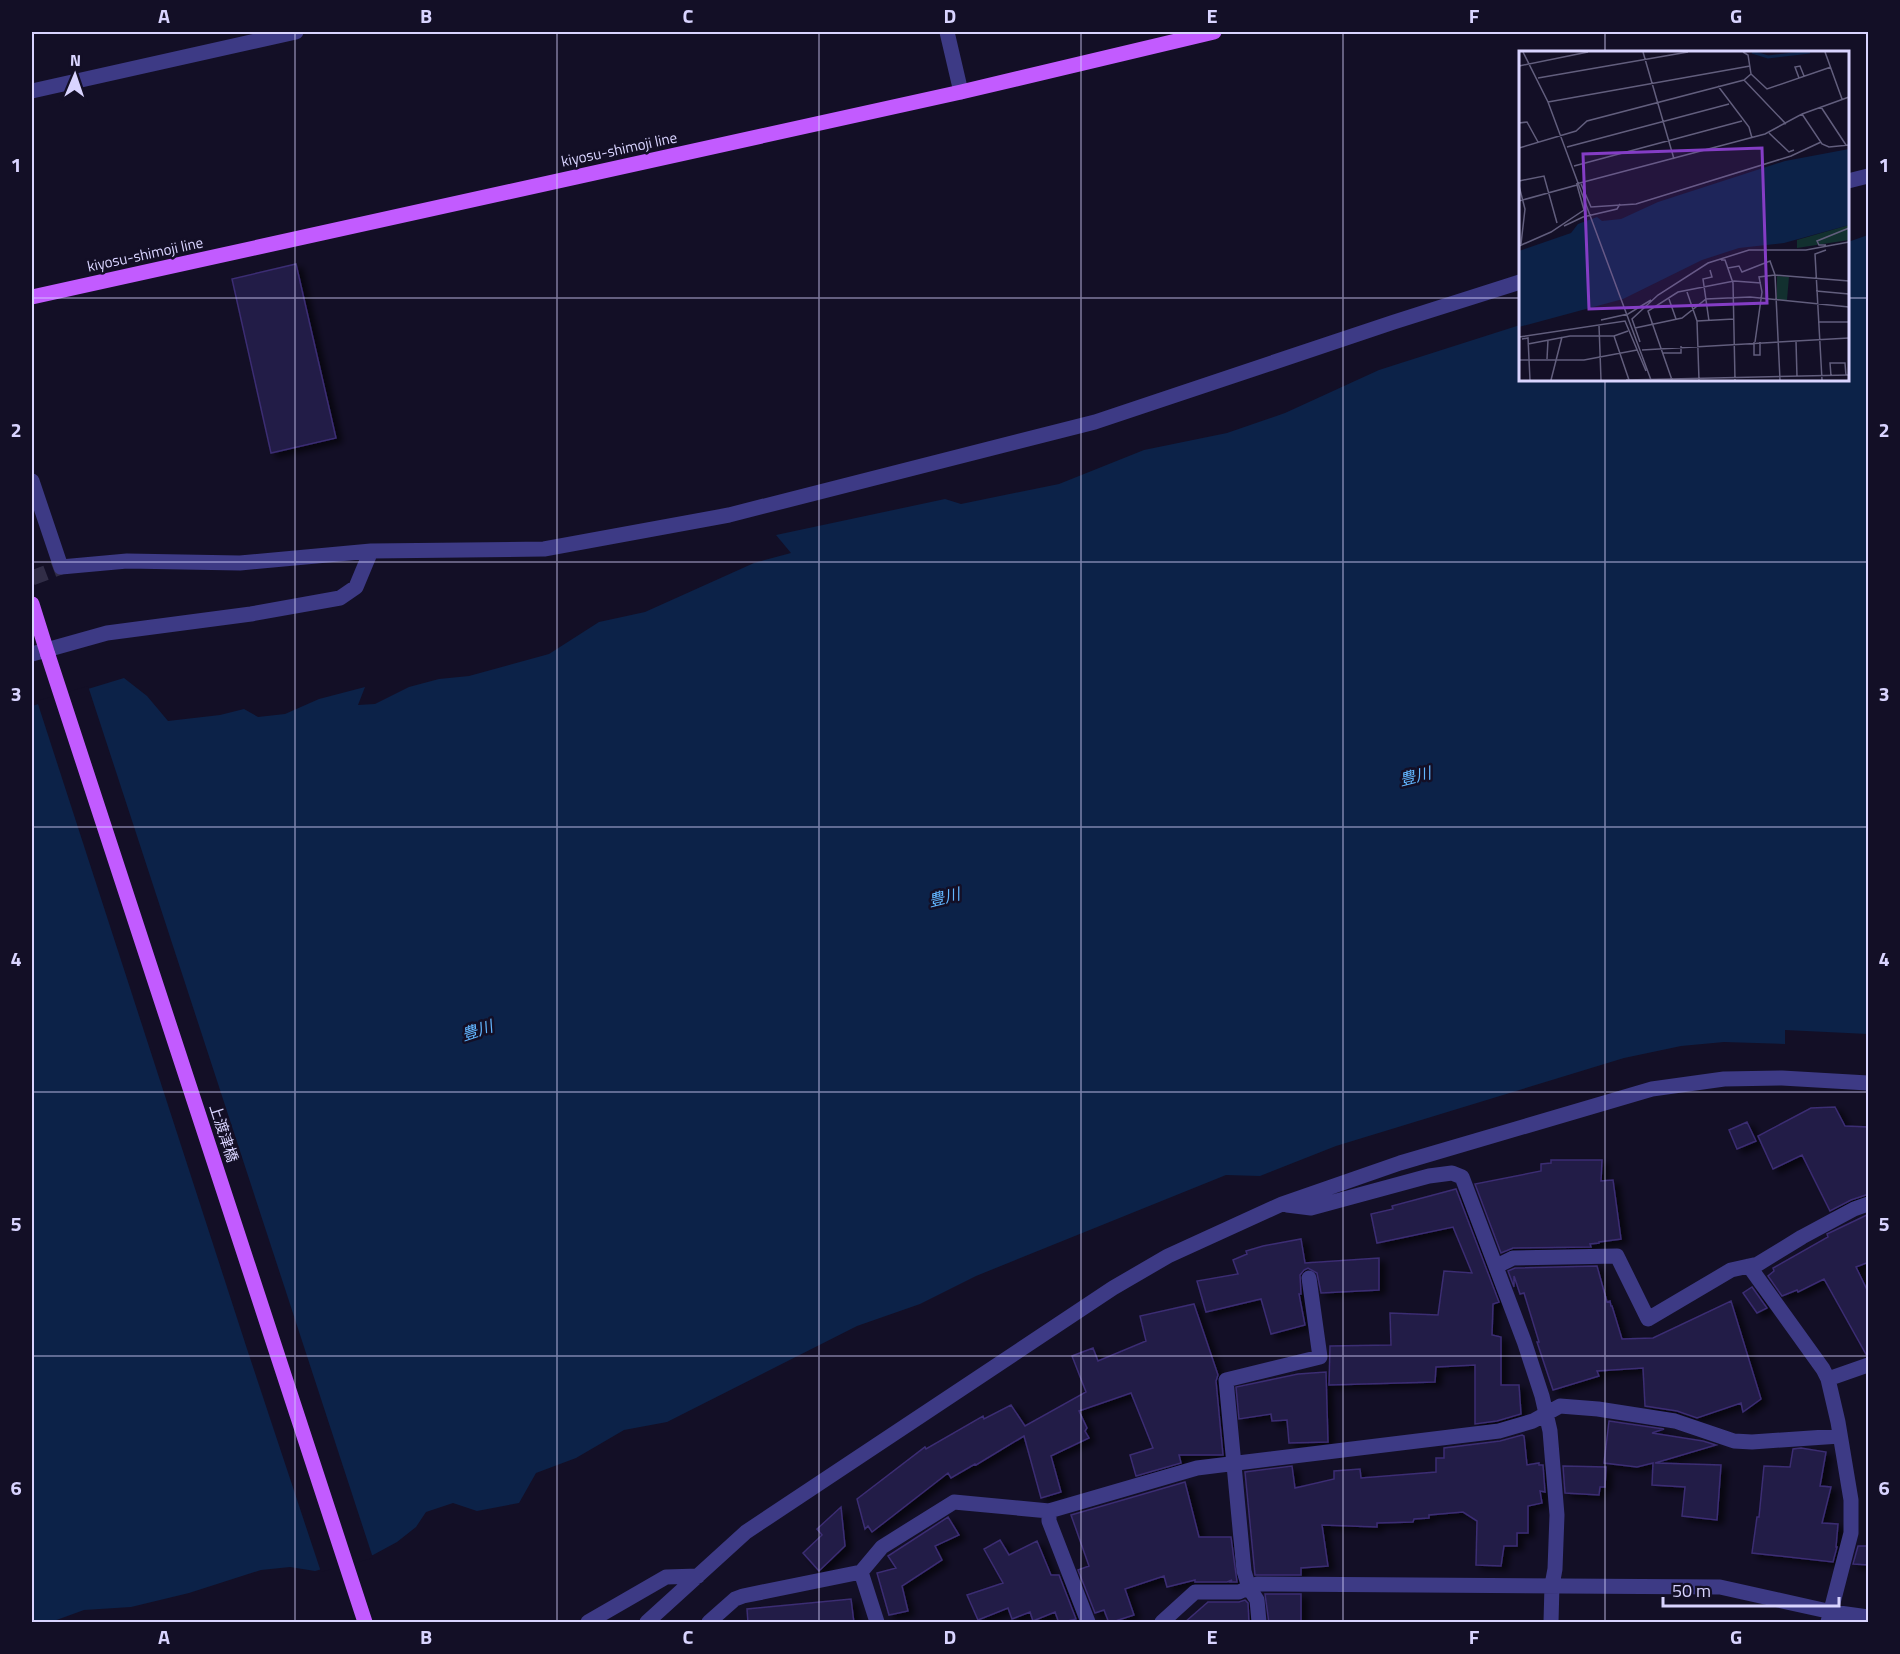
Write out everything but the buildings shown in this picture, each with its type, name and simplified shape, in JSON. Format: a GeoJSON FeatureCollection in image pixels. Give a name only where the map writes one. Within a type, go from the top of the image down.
{"type":"FeatureCollection","features":[{"type":"Feature","properties":{"kind":"main road","name":"kiyosu-shimoji line"},"geometry":{"type":"LineString","coordinates":[[32,297],[961,92],[1214,32]]}},
{"type":"Feature","properties":{"kind":"main road","name":"上渡津橋"},"geometry":{"type":"LineString","coordinates":[[32,604],[42,653],[365,1623]]}},
{"type":"Feature","properties":{"kind":"street"},"geometry":{"type":"LineString","coordinates":[[32,91],[296,32]]}},
{"type":"Feature","properties":{"kind":"street"},"geometry":{"type":"LineString","coordinates":[[947,32],[961,92]]}},
{"type":"Feature","properties":{"kind":"street"},"geometry":{"type":"LineString","coordinates":[[1849,182],[1869,176]]}},
{"type":"Feature","properties":{"kind":"street"},"geometry":{"type":"LineString","coordinates":[[32,481],[61,567],[127,561],[240,563],[371,551],[544,549],[729,514],[1095,422],[1519,283]]}},
{"type":"Feature","properties":{"kind":"street"},"geometry":{"type":"LineString","coordinates":[[42,653],[107,633],[251,615],[340,598],[356,587],[371,551]]}},
{"type":"Feature","properties":{"kind":"street"},"geometry":{"type":"LineString","coordinates":[[646,1623],[746,1532],[1113,1288],[1168,1256],[1282,1204],[1400,1163],[1652,1089],[1724,1079],[1782,1078],[1869,1083]]}},
{"type":"Feature","properties":{"kind":"street"},"geometry":{"type":"LineString","coordinates":[[1282,1204],[1311,1208],[1430,1176],[1452,1173],[1462,1177],[1524,1341],[1550,1431],[1557,1515],[1556,1569],[1552,1585],[1551,1623]]}},
{"type":"Feature","properties":{"kind":"street"},"geometry":{"type":"LineString","coordinates":[[1497,1266],[1513,1258],[1617,1256],[1648,1319],[1731,1270],[1758,1264],[1802,1237],[1869,1204]]}},
{"type":"Feature","properties":{"kind":"street"},"geometry":{"type":"LineString","coordinates":[[1749,1266],[1823,1368],[1828,1379],[1851,1500],[1851,1533],[1830,1617]]}},
{"type":"Feature","properties":{"kind":"street"},"geometry":{"type":"LineString","coordinates":[[1259,1623],[1257,1600],[1249,1588],[1244,1571],[1226,1380],[1320,1357],[1309,1278]]}},
{"type":"Feature","properties":{"kind":"street"},"geometry":{"type":"LineString","coordinates":[[1828,1379],[1869,1365]]}},
{"type":"Feature","properties":{"kind":"street"},"geometry":{"type":"LineString","coordinates":[[709,1623],[735,1599],[743,1596],[861,1572],[882,1547],[954,1502],[1049,1511],[1197,1468],[1499,1431],[1533,1421],[1560,1406],[1598,1409],[1675,1422],[1734,1441],[1752,1442],[1840,1436]]}},
{"type":"Feature","properties":{"kind":"street"},"geometry":{"type":"LineString","coordinates":[[1049,1511],[1049,1521],[1088,1623]]}},
{"type":"Feature","properties":{"kind":"street"},"geometry":{"type":"LineString","coordinates":[[861,1572],[877,1623]]}},
{"type":"Feature","properties":{"kind":"street"},"geometry":{"type":"LineString","coordinates":[[588,1623],[666,1577],[698,1576]]}},
{"type":"Feature","properties":{"kind":"street"},"geometry":{"type":"LineString","coordinates":[[1162,1623],[1195,1592],[1239,1592],[1257,1584],[1720,1587],[1830,1617],[1869,1617]]}},
{"type":"Feature","properties":{"kind":"water","name":"豊川"},"geometry":{"type":"Polygon","coordinates":[[[1868,235],[1868,1034],[1785,1030],[1785,1044],[1724,1042],[1681,1046],[1624,1058],[1336,1146],[1260,1176],[1226,1175],[976,1276],[920,1304],[857,1326],[667,1422],[624,1430],[576,1458],[536,1473],[519,1503],[477,1511],[453,1503],[426,1512],[416,1527],[397,1542],[373,1555],[315,1571],[290,1567],[261,1570],[189,1593],[131,1607],[84,1610],[51,1622],[32,1622],[32,706],[124,678],[147,696],[168,721],[220,715],[244,709],[258,717],[285,714],[319,699],[365,687],[358,705],[375,704],[409,687],[439,679],[469,676],[549,654],[599,622],[645,612],[754,563],[791,553],[776,535],[945,499],[961,504],[1059,484],[1144,450],[1227,433],[1285,413],[1379,370],[1519,325],[1519,381],[1849,381],[1849,242],[1868,235]]]}},
{"type":"Feature","properties":{"kind":"pier"},"geometry":{"type":"Polygon","coordinates":[[[88,686],[373,1558],[321,1572],[248,1352],[37,701],[88,686]]]}},
{"type":"Feature","properties":{"kind":"tunnel"},"geometry":{"type":"LineString","coordinates":[[32,578],[61,567]]}}]}
